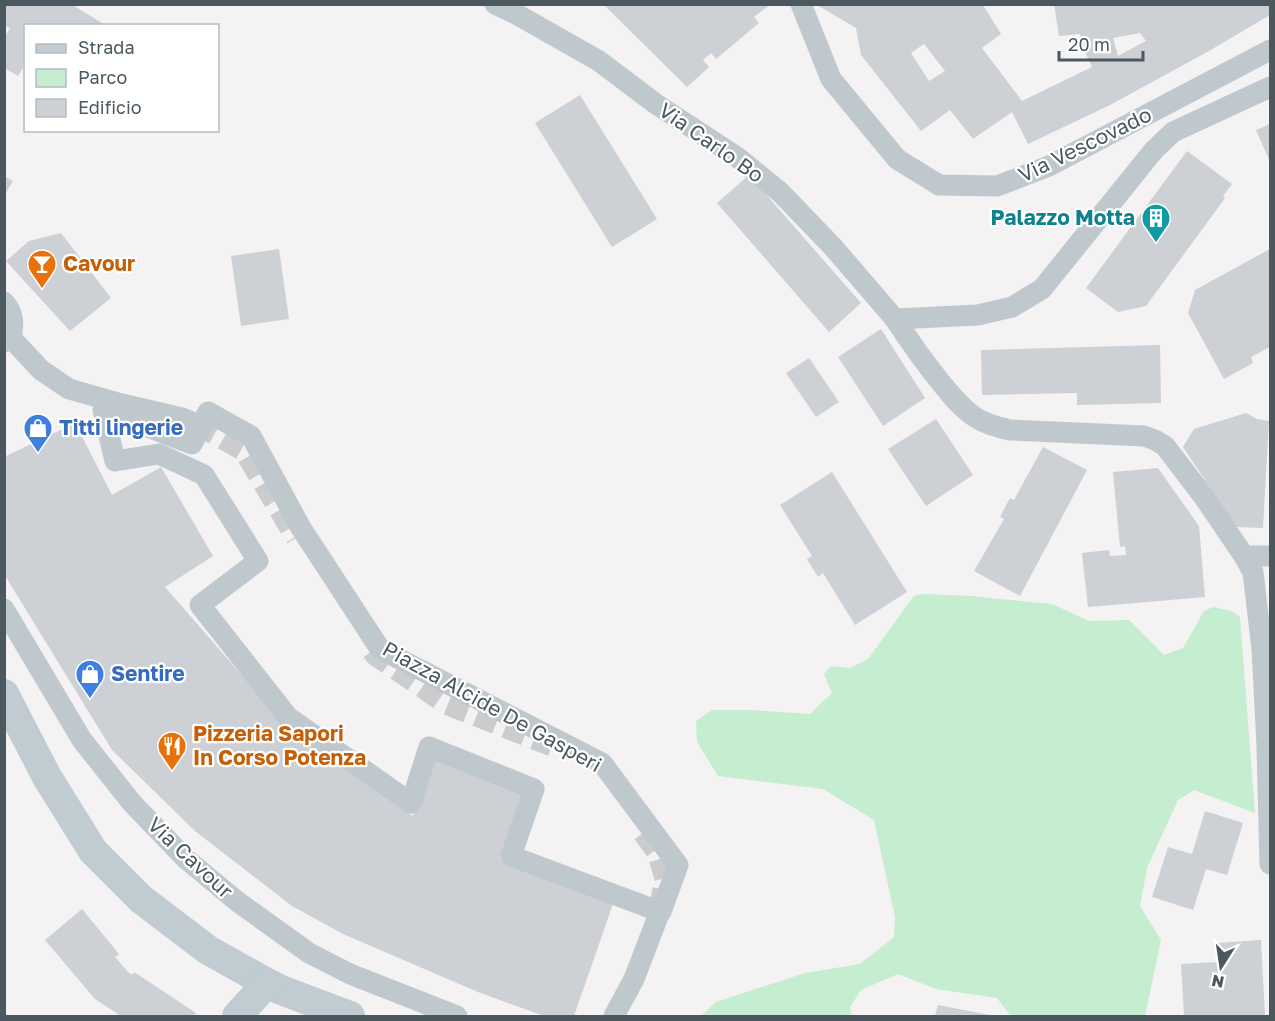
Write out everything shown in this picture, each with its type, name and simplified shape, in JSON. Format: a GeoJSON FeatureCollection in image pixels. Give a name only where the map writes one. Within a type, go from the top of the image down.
{"type":"FeatureCollection","features":[{"type":"Feature","properties":{"kind":"main road"},"geometry":{"type":"LineString","coordinates":[[4,694],[47,777],[93,851],[141,899],[207,950],[281,990],[350,1017]]}},
{"type":"Feature","properties":{"kind":"main road"},"geometry":{"type":"LineString","coordinates":[[237,1017],[267,983]]}},
{"type":"Feature","properties":{"kind":"street","name":"Via Carlo Bo"},"geometry":{"type":"LineString","coordinates":[[495,4],[599,61],[656,104],[737,157],[788,200],[833,247],[895,319],[920,356],[949,392],[976,418],[1010,430],[1144,436],[1155,440],[1165,446],[1204,497],[1246,560]]}},
{"type":"Feature","properties":{"kind":"street","name":"Via Vescovado"},"geometry":{"type":"LineString","coordinates":[[801,4],[831,79],[897,159],[939,185],[997,186],[1049,166],[1270,50]]}},
{"type":"Feature","properties":{"kind":"street"},"geometry":{"type":"LineString","coordinates":[[895,319],[978,315],[1012,307],[1042,289],[1154,150],[1173,132],[1270,87]]}},
{"type":"Feature","properties":{"kind":"street"},"geometry":{"type":"LineString","coordinates":[[4,302],[10,309],[14,325],[8,340],[41,370],[69,388],[122,404],[182,418],[196,424]]}},
{"type":"Feature","properties":{"kind":"street","name":"Piazza Alcide De Gasperi"},"geometry":{"type":"LineString","coordinates":[[103,410],[192,444],[208,412],[252,436],[301,528],[380,649],[602,763],[678,865],[661,912],[511,856],[534,789],[429,747],[411,803],[288,717],[214,624],[200,605],[258,561],[204,474],[159,454],[115,461],[103,410]]}},
{"type":"Feature","properties":{"kind":"street"},"geometry":{"type":"LineString","coordinates":[[1246,560],[1270,556]]}},
{"type":"Feature","properties":{"kind":"street"},"geometry":{"type":"LineString","coordinates":[[1246,560],[1270,563]]}},
{"type":"Feature","properties":{"kind":"street"},"geometry":{"type":"LineString","coordinates":[[1246,560],[1252,572],[1263,649],[1270,864]]}},
{"type":"Feature","properties":{"kind":"street","name":"Via Cavour"},"geometry":{"type":"LineString","coordinates":[[4,609],[82,740],[132,803],[186,859],[237,902],[309,953],[350,974],[457,1017]]}},
{"type":"Feature","properties":{"kind":"street"},"geometry":{"type":"LineString","coordinates":[[614,1017],[633,979],[657,919]]}},
{"type":"Feature","properties":{"kind":"green space"},"geometry":{"type":"Polygon","coordinates":[[[923,594],[1052,604],[1089,621],[1129,620],[1164,655],[1183,648],[1204,611],[1213,607],[1232,611],[1240,617],[1255,813],[1194,790],[1178,800],[1147,868],[1140,906],[1161,940],[1145,1016],[1009,1016],[997,998],[936,989],[898,974],[861,990],[850,1007],[852,1016],[701,1016],[716,1002],[805,973],[860,964],[894,937],[895,917],[874,820],[823,789],[718,776],[697,742],[696,721],[712,710],[810,714],[832,693],[824,674],[831,666],[850,668],[868,659],[914,596],[923,594]]]}},
{"type":"Feature","properties":{"kind":"building"},"geometry":{"type":"Polygon","coordinates":[[[4,4],[71,4],[104,24],[24,24],[24,66],[18,76],[4,68],[4,38],[10,28],[4,25],[4,4]]]}},
{"type":"Feature","properties":{"kind":"building"},"geometry":{"type":"Polygon","coordinates":[[[603,4],[771,4],[754,17],[759,23],[716,59],[711,53],[703,60],[709,67],[687,87],[603,4]]]}},
{"type":"Feature","properties":{"kind":"building"},"geometry":{"type":"Polygon","coordinates":[[[1054,4],[1270,4],[1270,15],[1209,51],[1110,105],[1028,144],[1012,112],[973,139],[950,110],[921,131],[861,55],[856,28],[817,5],[983,5],[1001,34],[982,48],[1022,101],[1092,67],[1081,43],[1080,34],[1059,36],[1054,4]],[[1140,33],[1113,38],[1118,56],[1146,41],[1140,33]],[[924,44],[911,53],[929,81],[945,71],[924,44]]]}},
{"type":"Feature","properties":{"kind":"building"},"geometry":{"type":"Polygon","coordinates":[[[580,95],[657,219],[612,247],[535,123],[580,95]]]}},
{"type":"Feature","properties":{"kind":"building"},"geometry":{"type":"Polygon","coordinates":[[[1270,124],[1270,162],[1256,130],[1270,124]]]}},
{"type":"Feature","properties":{"kind":"building","name":"Palazzo Motta"},"geometry":{"type":"Polygon","coordinates":[[[1187,151],[1232,184],[1223,196],[1225,198],[1146,306],[1118,312],[1086,288],[1187,151]]]}},
{"type":"Feature","properties":{"kind":"building"},"geometry":{"type":"Polygon","coordinates":[[[749,175],[861,303],[829,332],[717,203],[749,175]]]}},
{"type":"Feature","properties":{"kind":"building"},"geometry":{"type":"Polygon","coordinates":[[[4,176],[13,181],[4,196],[4,176]]]}},
{"type":"Feature","properties":{"kind":"building"},"geometry":{"type":"Polygon","coordinates":[[[61,233],[111,298],[70,331],[6,261],[29,241],[61,233]]]}},
{"type":"Feature","properties":{"kind":"building"},"geometry":{"type":"Polygon","coordinates":[[[279,249],[289,319],[241,326],[231,256],[279,249]]]}},
{"type":"Feature","properties":{"kind":"building"},"geometry":{"type":"Polygon","coordinates":[[[1270,249],[1270,347],[1251,357],[1253,363],[1224,379],[1188,313],[1195,290],[1270,249]]]}},
{"type":"Feature","properties":{"kind":"building"},"geometry":{"type":"Polygon","coordinates":[[[881,329],[925,398],[883,426],[838,357],[881,329]]]}},
{"type":"Feature","properties":{"kind":"building"},"geometry":{"type":"Polygon","coordinates":[[[1160,345],[1161,403],[1077,405],[1077,393],[982,395],[981,350],[1160,345]]]}},
{"type":"Feature","properties":{"kind":"building"},"geometry":{"type":"Polygon","coordinates":[[[809,358],[839,402],[816,417],[786,373],[809,358]]]}},
{"type":"Feature","properties":{"kind":"building"},"geometry":{"type":"Polygon","coordinates":[[[1246,413],[1257,419],[1269,421],[1263,528],[1236,527],[1183,447],[1194,429],[1246,413]]]}},
{"type":"Feature","properties":{"kind":"building"},"geometry":{"type":"Polygon","coordinates":[[[936,419],[973,475],[926,506],[888,449],[936,419]]]}},
{"type":"Feature","properties":{"kind":"building"},"geometry":{"type":"Polygon","coordinates":[[[75,423],[112,495],[161,467],[213,556],[165,587],[287,727],[413,816],[435,757],[524,789],[500,859],[613,904],[574,1016],[544,1016],[478,992],[343,934],[292,906],[195,831],[112,750],[4,574],[4,457],[75,423]]]}},
{"type":"Feature","properties":{"kind":"building"},"geometry":{"type":"Polygon","coordinates":[[[1043,447],[1087,470],[1020,596],[974,571],[1004,519],[1000,517],[1010,498],[1014,500],[1043,447]]]}},
{"type":"Feature","properties":{"kind":"building"},"geometry":{"type":"Polygon","coordinates":[[[1158,468],[1199,526],[1205,597],[1088,607],[1082,553],[1109,550],[1110,556],[1126,555],[1125,546],[1120,547],[1113,472],[1158,468]]]}},
{"type":"Feature","properties":{"kind":"building"},"geometry":{"type":"Polygon","coordinates":[[[832,472],[907,592],[855,625],[823,573],[818,577],[807,559],[812,556],[780,505],[832,472]]]}},
{"type":"Feature","properties":{"kind":"building"},"geometry":{"type":"Polygon","coordinates":[[[1205,811],[1243,823],[1227,875],[1206,869],[1193,910],[1152,897],[1168,847],[1192,854],[1205,811]]]}},
{"type":"Feature","properties":{"kind":"building"},"geometry":{"type":"Polygon","coordinates":[[[82,909],[119,954],[115,957],[128,972],[132,975],[134,972],[196,1013],[194,1016],[121,1016],[95,999],[45,940],[82,909]]]}},
{"type":"Feature","properties":{"kind":"building"},"geometry":{"type":"Polygon","coordinates":[[[1261,940],[1265,1016],[1184,1016],[1181,964],[1218,962],[1217,943],[1261,940]]]}},
{"type":"Feature","properties":{"kind":"building"},"geometry":{"type":"Polygon","coordinates":[[[938,1005],[990,1015],[935,1016],[938,1005]]]}},
{"type":"Feature","properties":{"kind":"tunnel"},"geometry":{"type":"LineString","coordinates":[[196,424],[244,451],[296,538]]}},
{"type":"Feature","properties":{"kind":"tunnel"},"geometry":{"type":"LineString","coordinates":[[372,651],[446,704],[552,746]]}},
{"type":"Feature","properties":{"kind":"tunnel"},"geometry":{"type":"LineString","coordinates":[[643,833],[657,852],[665,878],[661,901]]}},
{"type":"Feature","properties":{"kind":"place","name":"Palazzo Motta"},"geometry":{"type":"Point","coordinates":[1156,244]}},
{"type":"Feature","properties":{"kind":"place","name":"Cavour"},"geometry":{"type":"Point","coordinates":[42,290]}},
{"type":"Feature","properties":{"kind":"place","name":"Titti lingerie"},"geometry":{"type":"Point","coordinates":[38,454]}},
{"type":"Feature","properties":{"kind":"place","name":"Sentire"},"geometry":{"type":"Point","coordinates":[90,700]}},
{"type":"Feature","properties":{"kind":"place","name":"Pizzeria Sapori In Corso Potenza"},"geometry":{"type":"Point","coordinates":[172,772]}}]}
